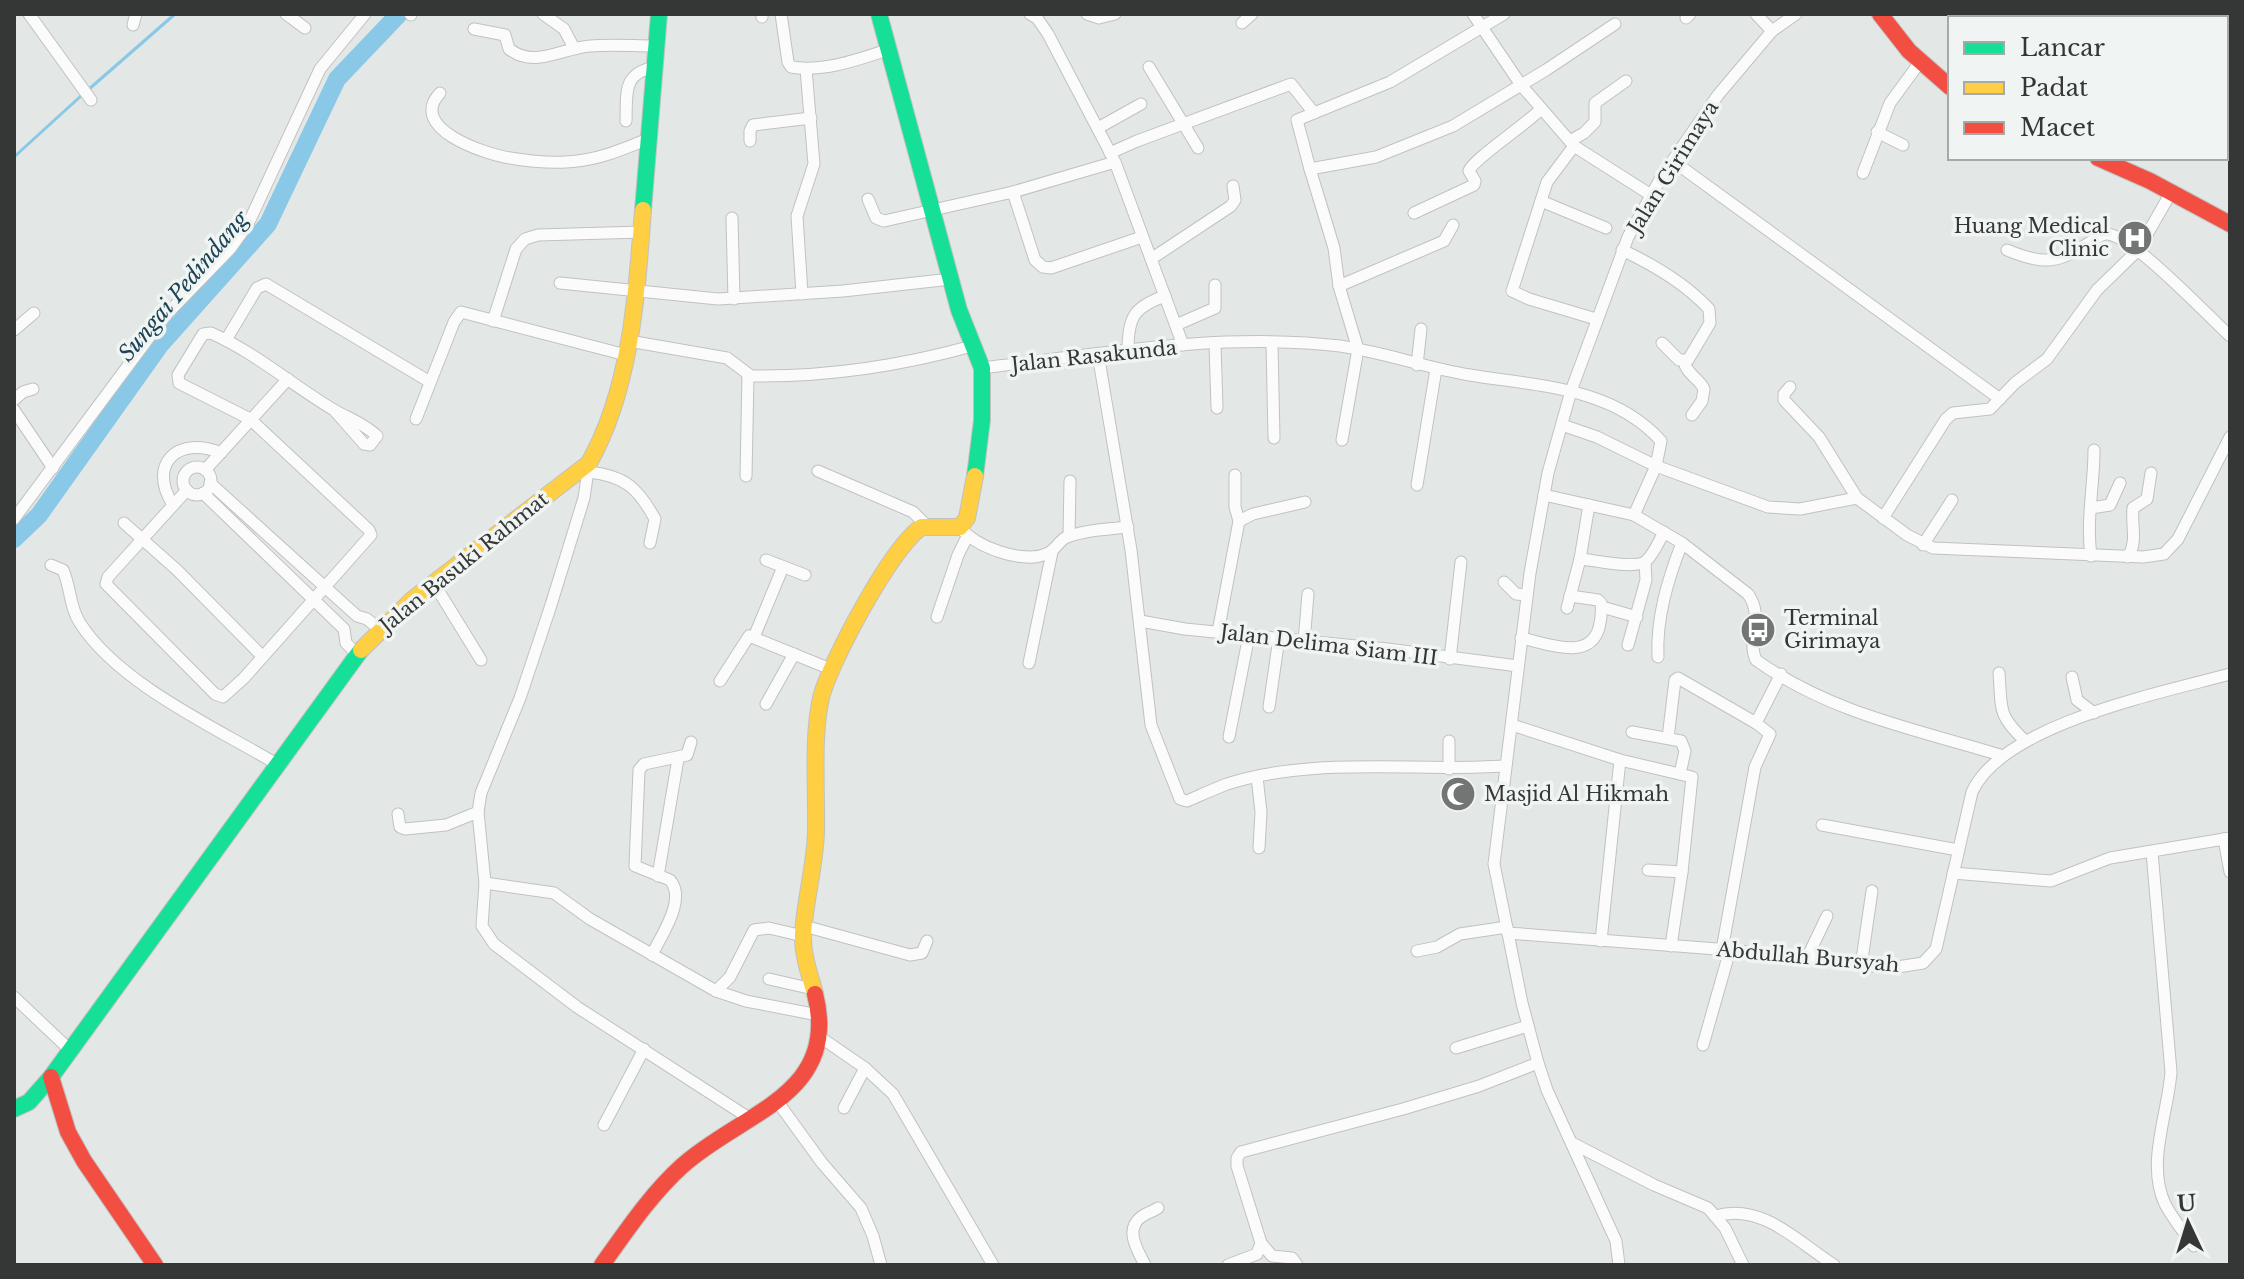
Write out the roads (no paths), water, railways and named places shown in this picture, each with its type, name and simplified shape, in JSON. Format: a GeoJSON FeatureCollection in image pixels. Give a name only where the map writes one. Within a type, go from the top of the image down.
{"type":"FeatureCollection","features":[{"type":"Feature","properties":{"kind":"main road","name":"Jalan Basuki Rahmat"},"geometry":{"type":"LineString","coordinates":[[14,1109],[29,1102],[51,1077],[275,763],[379,629],[433,582],[589,468],[606,427],[628,348],[637,290],[659,14]]}},
{"type":"Feature","properties":{"kind":"main road","name":"Jalan Rasakunda"},"geometry":{"type":"LineString","coordinates":[[879,14],[951,279],[982,368]]}},
{"type":"Feature","properties":{"kind":"main road"},"geometry":{"type":"LineString","coordinates":[[1880,14],[1920,62],[1948,85]]}},
{"type":"Feature","properties":{"kind":"main road"},"geometry":{"type":"LineString","coordinates":[[1893,14],[1915,42],[1948,70]]}},
{"type":"Feature","properties":{"kind":"main road"},"geometry":{"type":"LineString","coordinates":[[2103,160],[2230,214]]}},
{"type":"Feature","properties":{"kind":"main road"},"geometry":{"type":"LineString","coordinates":[[2125,160],[2230,224]]}},
{"type":"Feature","properties":{"kind":"main road"},"geometry":{"type":"LineString","coordinates":[[602,1265],[675,1173],[800,1082],[820,1037],[804,953],[803,931],[816,836],[818,718],[822,695],[859,620],[916,530],[927,526],[963,532],[972,499],[982,420],[982,368]]}},
{"type":"Feature","properties":{"kind":"main road"},"geometry":{"type":"LineString","coordinates":[[51,1077],[65,1125],[78,1150],[155,1265]]}},
{"type":"Feature","properties":{"kind":"street"},"geometry":{"type":"LineString","coordinates":[[29,14],[91,100]]}},
{"type":"Feature","properties":{"kind":"street"},"geometry":{"type":"LineString","coordinates":[[286,14],[305,28]]}},
{"type":"Feature","properties":{"kind":"street"},"geometry":{"type":"LineString","coordinates":[[14,519],[165,316],[230,249],[248,224],[320,69],[365,14]]}},
{"type":"Feature","properties":{"kind":"street"},"geometry":{"type":"LineString","coordinates":[[543,14],[564,29],[574,48]]}},
{"type":"Feature","properties":{"kind":"street"},"geometry":{"type":"LineString","coordinates":[[781,14],[788,64],[806,69],[887,50]]}},
{"type":"Feature","properties":{"kind":"street"},"geometry":{"type":"LineString","coordinates":[[1030,14],[1037,18],[1048,34],[1112,158],[1183,345]]}},
{"type":"Feature","properties":{"kind":"street"},"geometry":{"type":"LineString","coordinates":[[1087,14],[1099,18],[1115,14]]}},
{"type":"Feature","properties":{"kind":"street"},"geometry":{"type":"LineString","coordinates":[[1242,23],[1252,14]]}},
{"type":"Feature","properties":{"kind":"street"},"geometry":{"type":"LineString","coordinates":[[1473,14],[1521,85],[1572,144],[1651,195]]}},
{"type":"Feature","properties":{"kind":"street"},"geometry":{"type":"LineString","coordinates":[[1342,440],[1358,349],[1339,286],[1334,248],[1296,122],[1380,87],[1504,14]]}},
{"type":"Feature","properties":{"kind":"street"},"geometry":{"type":"LineString","coordinates":[[1756,14],[1772,31]]}},
{"type":"Feature","properties":{"kind":"street","name":"Jalan Girimaya"},"geometry":{"type":"LineString","coordinates":[[1619,1265],[1616,1241],[1538,1063],[1494,864],[1527,595],[1544,495],[1571,391],[1622,250],[1651,195],[1727,84],[1772,31],[1796,14]]}},
{"type":"Feature","properties":{"kind":"street"},"geometry":{"type":"LineString","coordinates":[[1310,169],[1400,150],[1453,126],[1615,24]]}},
{"type":"Feature","properties":{"kind":"street"},"geometry":{"type":"LineString","coordinates":[[474,29],[505,35],[509,49],[529,57],[547,57],[574,48],[603,45],[655,46]]}},
{"type":"Feature","properties":{"kind":"street"},"geometry":{"type":"LineString","coordinates":[[1863,173],[1890,103],[1920,62]]}},
{"type":"Feature","properties":{"kind":"street"},"geometry":{"type":"LineString","coordinates":[[626,121],[627,88],[632,76],[639,70],[654,67]]}},
{"type":"Feature","properties":{"kind":"street"},"geometry":{"type":"LineString","coordinates":[[1149,67],[1198,148]]}},
{"type":"Feature","properties":{"kind":"street"},"geometry":{"type":"LineString","coordinates":[[802,294],[797,216],[814,171],[806,69]]}},
{"type":"Feature","properties":{"kind":"street"},"geometry":{"type":"LineString","coordinates":[[1596,319],[1512,291],[1547,182],[1572,144],[1595,122],[1594,107],[1599,100],[1626,81]]}},
{"type":"Feature","properties":{"kind":"street"},"geometry":{"type":"LineString","coordinates":[[868,199],[876,218],[881,221],[1013,192],[1112,158],[1137,141],[1291,84],[1314,113]]}},
{"type":"Feature","properties":{"kind":"street"},"geometry":{"type":"LineString","coordinates":[[440,93],[432,101],[431,109],[438,126],[469,144],[509,158],[543,162],[583,161],[604,157],[648,139]]}},
{"type":"Feature","properties":{"kind":"street"},"geometry":{"type":"LineString","coordinates":[[1098,128],[1141,104]]}},
{"type":"Feature","properties":{"kind":"street"},"geometry":{"type":"LineString","coordinates":[[1414,213],[1474,185],[1469,171],[1471,164],[1512,135],[1541,109]]}},
{"type":"Feature","properties":{"kind":"street"},"geometry":{"type":"LineString","coordinates":[[750,141],[750,131],[756,124],[811,118]]}},
{"type":"Feature","properties":{"kind":"street"},"geometry":{"type":"LineString","coordinates":[[1877,132],[1903,145]]}},
{"type":"Feature","properties":{"kind":"street"},"geometry":{"type":"LineString","coordinates":[[1673,161],[2000,399]]}},
{"type":"Feature","properties":{"kind":"street"},"geometry":{"type":"LineString","coordinates":[[1151,259],[1231,206],[1235,200],[1233,186]]}},
{"type":"Feature","properties":{"kind":"street"},"geometry":{"type":"LineString","coordinates":[[1883,518],[1950,415],[1987,410],[2047,359],[2097,290],[2138,250],[2174,189]]}},
{"type":"Feature","properties":{"kind":"street"},"geometry":{"type":"LineString","coordinates":[[1013,192],[1033,256],[1043,267],[1051,268],[1142,237]]}},
{"type":"Feature","properties":{"kind":"street"},"geometry":{"type":"LineString","coordinates":[[1541,201],[1606,228]]}},
{"type":"Feature","properties":{"kind":"street"},"geometry":{"type":"LineString","coordinates":[[732,218],[734,299]]}},
{"type":"Feature","properties":{"kind":"street"},"geometry":{"type":"LineString","coordinates":[[1339,286],[1444,241],[1453,225]]}},
{"type":"Feature","properties":{"kind":"street"},"geometry":{"type":"LineString","coordinates":[[493,321],[516,249],[525,239],[538,235],[642,232]]}},
{"type":"Feature","properties":{"kind":"street"},"geometry":{"type":"LineString","coordinates":[[2007,250],[2031,260],[2056,261],[2106,233],[2138,250],[2230,336]]}},
{"type":"Feature","properties":{"kind":"street"},"geometry":{"type":"LineString","coordinates":[[1622,250],[1660,270],[1709,309],[1710,323],[1691,358],[1684,361]]}},
{"type":"Feature","properties":{"kind":"street"},"geometry":{"type":"LineString","coordinates":[[560,283],[734,299],[951,279]]}},
{"type":"Feature","properties":{"kind":"street"},"geometry":{"type":"LineString","coordinates":[[226,340],[257,288],[266,284],[430,382]]}},
{"type":"Feature","properties":{"kind":"street"},"geometry":{"type":"LineString","coordinates":[[1176,325],[1215,308],[1215,285]]}},
{"type":"Feature","properties":{"kind":"street"},"geometry":{"type":"LineString","coordinates":[[1128,350],[1128,329],[1133,316],[1145,304],[1165,296]]}},
{"type":"Feature","properties":{"kind":"street"},"geometry":{"type":"LineString","coordinates":[[416,419],[459,313],[463,312],[628,348],[727,358],[748,375],[886,366],[972,346]]}},
{"type":"Feature","properties":{"kind":"street"},"geometry":{"type":"LineString","coordinates":[[14,330],[34,313]]}},
{"type":"Feature","properties":{"kind":"street"},"geometry":{"type":"LineString","coordinates":[[1417,365],[1421,329]]}},
{"type":"Feature","properties":{"kind":"street"},"geometry":{"type":"LineString","coordinates":[[187,490],[108,577],[107,587],[221,697],[263,657],[371,537],[370,532],[250,419],[177,380],[203,334],[209,332],[335,411]]}},
{"type":"Feature","properties":{"kind":"street"},"geometry":{"type":"LineString","coordinates":[[1272,343],[1274,438]]}},
{"type":"Feature","properties":{"kind":"street","name":"Jalan Rasakunda"},"geometry":{"type":"LineString","coordinates":[[982,368],[1183,345],[1272,343],[1358,349],[1436,369],[1571,391],[1624,410],[1647,426],[1662,442],[1656,466]]}},
{"type":"Feature","properties":{"kind":"street"},"geometry":{"type":"LineString","coordinates":[[1662,343],[1684,361],[1685,368],[1704,389],[1702,401],[1692,415]]}},
{"type":"Feature","properties":{"kind":"street"},"geometry":{"type":"LineString","coordinates":[[1215,344],[1217,408]]}},
{"type":"Feature","properties":{"kind":"street"},"geometry":{"type":"LineString","coordinates":[[1098,354],[1128,527],[1151,725],[1180,799],[1187,801],[1226,785],[1257,777],[1333,768],[1505,766]]}},
{"type":"Feature","properties":{"kind":"street"},"geometry":{"type":"LineString","coordinates":[[1417,485],[1436,369]]}},
{"type":"Feature","properties":{"kind":"street"},"geometry":{"type":"LineString","coordinates":[[746,476],[748,375]]}},
{"type":"Feature","properties":{"kind":"street"},"geometry":{"type":"LineString","coordinates":[[288,379],[205,470],[206,488],[312,601],[344,629]]}},
{"type":"Feature","properties":{"kind":"street"},"geometry":{"type":"LineString","coordinates":[[1790,387],[1784,394],[1784,400],[1819,437],[1857,498],[1923,545],[1935,549],[2128,557],[2151,556],[2168,551],[2178,539],[2230,437]]}},
{"type":"Feature","properties":{"kind":"street"},"geometry":{"type":"LineString","coordinates":[[14,400],[33,389]]}},
{"type":"Feature","properties":{"kind":"street"},"geometry":{"type":"LineString","coordinates":[[14,410],[53,468]]}},
{"type":"Feature","properties":{"kind":"street"},"geometry":{"type":"LineString","coordinates":[[1562,425],[1597,437],[1656,466],[1768,507],[1800,509],[1857,498]]}},
{"type":"Feature","properties":{"kind":"street"},"geometry":{"type":"LineString","coordinates":[[173,505],[164,489],[163,478],[168,459],[181,449],[197,446],[221,453]]}},
{"type":"Feature","properties":{"kind":"street"},"geometry":{"type":"LineString","coordinates":[[2091,556],[2088,533],[2094,450]]}},
{"type":"Feature","properties":{"kind":"street"},"geometry":{"type":"LineString","coordinates":[[1634,515],[1656,466]]}},
{"type":"Feature","properties":{"kind":"street"},"geometry":{"type":"LineString","coordinates":[[205,470],[194,468],[185,474],[183,480],[187,490],[194,494],[206,488]]}},
{"type":"Feature","properties":{"kind":"street"},"geometry":{"type":"LineString","coordinates":[[650,543],[655,519],[632,485],[589,468],[551,605],[520,698],[486,779],[478,812],[485,883],[482,926],[494,944],[577,1007],[749,1118]]}},
{"type":"Feature","properties":{"kind":"street"},"geometry":{"type":"LineString","coordinates":[[818,471],[913,512],[927,526]]}},
{"type":"Feature","properties":{"kind":"street"},"geometry":{"type":"LineString","coordinates":[[2128,557],[2135,542],[2131,525],[2133,508],[2147,499],[2151,473]]}},
{"type":"Feature","properties":{"kind":"street"},"geometry":{"type":"LineString","coordinates":[[1218,632],[1239,521],[1235,503],[1235,475]]}},
{"type":"Feature","properties":{"kind":"street"},"geometry":{"type":"LineString","coordinates":[[1069,536],[1070,481]]}},
{"type":"Feature","properties":{"kind":"street"},"geometry":{"type":"LineString","coordinates":[[2091,508],[2110,505],[2120,483]]}},
{"type":"Feature","properties":{"kind":"street"},"geometry":{"type":"LineString","coordinates":[[206,488],[357,616],[367,619],[379,629]]}},
{"type":"Feature","properties":{"kind":"street"},"geometry":{"type":"LineString","coordinates":[[1544,495],[1634,515],[1682,543],[1748,594],[1756,608],[1754,657],[1822,698],[1859,715],[2000,755]]}},
{"type":"Feature","properties":{"kind":"street"},"geometry":{"type":"LineString","coordinates":[[1923,545],[1952,500]]}},
{"type":"Feature","properties":{"kind":"street"},"geometry":{"type":"LineString","coordinates":[[1239,521],[1253,514],[1305,502]]}},
{"type":"Feature","properties":{"kind":"street"},"geometry":{"type":"LineString","coordinates":[[1521,638],[1566,648],[1586,647],[1597,632],[1602,607],[1598,600],[1568,602],[1580,559],[1589,505]]}},
{"type":"Feature","properties":{"kind":"street"},"geometry":{"type":"LineString","coordinates":[[124,523],[177,570],[263,657]]}},
{"type":"Feature","properties":{"kind":"street"},"geometry":{"type":"LineString","coordinates":[[937,617],[963,532],[991,550],[1035,557],[1052,552],[1069,536],[1128,527]]}},
{"type":"Feature","properties":{"kind":"street"},"geometry":{"type":"LineString","coordinates":[[1628,645],[1646,580],[1645,562],[1664,532]]}},
{"type":"Feature","properties":{"kind":"street"},"geometry":{"type":"LineString","coordinates":[[1658,657],[1658,635],[1668,582],[1682,543]]}},
{"type":"Feature","properties":{"kind":"street"},"geometry":{"type":"LineString","coordinates":[[1029,663],[1052,552]]}},
{"type":"Feature","properties":{"kind":"street"},"geometry":{"type":"LineString","coordinates":[[1580,559],[1636,565],[1645,562]]}},
{"type":"Feature","properties":{"kind":"street"},"geometry":{"type":"LineString","coordinates":[[766,560],[805,575]]}},
{"type":"Feature","properties":{"kind":"street"},"geometry":{"type":"LineString","coordinates":[[1450,659],[1461,562]]}},
{"type":"Feature","properties":{"kind":"street"},"geometry":{"type":"LineString","coordinates":[[51,565],[63,570],[79,622],[116,663],[142,684],[275,763]]}},
{"type":"Feature","properties":{"kind":"street"},"geometry":{"type":"LineString","coordinates":[[754,637],[783,567]]}},
{"type":"Feature","properties":{"kind":"street"},"geometry":{"type":"LineString","coordinates":[[433,582],[481,660]]}},
{"type":"Feature","properties":{"kind":"street"},"geometry":{"type":"LineString","coordinates":[[1504,582],[1516,594],[1527,595]]}},
{"type":"Feature","properties":{"kind":"street"},"geometry":{"type":"LineString","coordinates":[[1304,642],[1308,594]]}},
{"type":"Feature","properties":{"kind":"street"},"geometry":{"type":"LineString","coordinates":[[1602,607],[1637,617]]}},
{"type":"Feature","properties":{"kind":"street"},"geometry":{"type":"LineString","coordinates":[[357,616],[348,621],[344,629],[346,643],[357,654]]}},
{"type":"Feature","properties":{"kind":"street","name":"Jalan Delima Siam III"},"geometry":{"type":"LineString","coordinates":[[1140,621],[1518,666]]}},
{"type":"Feature","properties":{"kind":"street"},"geometry":{"type":"LineString","coordinates":[[1229,737],[1249,635]]}},
{"type":"Feature","properties":{"kind":"street"},"geometry":{"type":"LineString","coordinates":[[720,681],[746,638],[754,637],[833,670]]}},
{"type":"Feature","properties":{"kind":"street"},"geometry":{"type":"LineString","coordinates":[[1269,707],[1279,638]]}},
{"type":"Feature","properties":{"kind":"street"},"geometry":{"type":"LineString","coordinates":[[766,704],[794,654]]}},
{"type":"Feature","properties":{"kind":"street"},"geometry":{"type":"LineString","coordinates":[[1999,673],[2003,715],[2025,741]]}},
{"type":"Feature","properties":{"kind":"street"},"geometry":{"type":"LineString","coordinates":[[1756,723],[1781,674]]}},
{"type":"Feature","properties":{"kind":"street","name":"Abdullah Bursyah"},"geometry":{"type":"LineString","coordinates":[[1417,951],[1437,947],[1460,934],[1507,930],[1861,966],[1891,968],[1918,965],[1931,957],[1936,949],[1975,783],[2000,755],[2025,741],[2094,713],[2230,674]]}},
{"type":"Feature","properties":{"kind":"street"},"geometry":{"type":"LineString","coordinates":[[2072,677],[2077,700],[2094,713]]}},
{"type":"Feature","properties":{"kind":"street"},"geometry":{"type":"LineString","coordinates":[[1668,738],[1675,680],[1678,678],[1770,734],[1755,767],[1726,950],[1703,1045]]}},
{"type":"Feature","properties":{"kind":"street"},"geometry":{"type":"LineString","coordinates":[[1512,725],[1620,760],[1689,775],[1693,781],[1671,946]]}},
{"type":"Feature","properties":{"kind":"street"},"geometry":{"type":"LineString","coordinates":[[1632,732],[1681,741],[1684,745],[1680,774]]}},
{"type":"Feature","properties":{"kind":"street"},"geometry":{"type":"LineString","coordinates":[[1449,741],[1449,769]]}},
{"type":"Feature","properties":{"kind":"street"},"geometry":{"type":"LineString","coordinates":[[652,955],[673,910],[676,894],[672,882],[637,869],[634,863],[639,770],[644,764],[678,759],[690,752],[691,742]]}},
{"type":"Feature","properties":{"kind":"street"},"geometry":{"type":"LineString","coordinates":[[658,876],[678,759]]}},
{"type":"Feature","properties":{"kind":"street"},"geometry":{"type":"LineString","coordinates":[[1601,941],[1620,760]]}},
{"type":"Feature","properties":{"kind":"street"},"geometry":{"type":"LineString","coordinates":[[1257,777],[1261,812],[1259,848]]}},
{"type":"Feature","properties":{"kind":"street"},"geometry":{"type":"LineString","coordinates":[[398,814],[400,827],[405,829],[446,825],[478,812]]}},
{"type":"Feature","properties":{"kind":"street"},"geometry":{"type":"LineString","coordinates":[[1822,825],[1958,850]]}},
{"type":"Feature","properties":{"kind":"street"},"geometry":{"type":"LineString","coordinates":[[1953,873],[2048,882],[2110,858],[2227,838],[2230,872]]}},
{"type":"Feature","properties":{"kind":"street"},"geometry":{"type":"LineString","coordinates":[[2152,852],[2171,1072],[2169,1102],[2158,1152],[2158,1173],[2166,1205],[2194,1246]]}},
{"type":"Feature","properties":{"kind":"street"},"geometry":{"type":"LineString","coordinates":[[1648,870],[1682,872]]}},
{"type":"Feature","properties":{"kind":"street"},"geometry":{"type":"LineString","coordinates":[[485,883],[554,893],[590,919],[716,991],[746,1001],[818,1015]]}},
{"type":"Feature","properties":{"kind":"street"},"geometry":{"type":"LineString","coordinates":[[1861,966],[1872,891]]}},
{"type":"Feature","properties":{"kind":"street"},"geometry":{"type":"LineString","coordinates":[[1806,960],[1827,916]]}},
{"type":"Feature","properties":{"kind":"street"},"geometry":{"type":"LineString","coordinates":[[716,991],[730,977],[754,930],[803,931],[910,955],[922,953],[927,941]]}},
{"type":"Feature","properties":{"kind":"street"},"geometry":{"type":"LineString","coordinates":[[769,979],[813,989]]}},
{"type":"Feature","properties":{"kind":"street"},"geometry":{"type":"LineString","coordinates":[[14,997],[70,1050]]}},
{"type":"Feature","properties":{"kind":"street"},"geometry":{"type":"LineString","coordinates":[[1456,1048],[1528,1026]]}},
{"type":"Feature","properties":{"kind":"street"},"geometry":{"type":"LineString","coordinates":[[820,1037],[865,1068],[893,1094],[993,1265]]}},
{"type":"Feature","properties":{"kind":"street"},"geometry":{"type":"LineString","coordinates":[[604,1125],[644,1049]]}},
{"type":"Feature","properties":{"kind":"street"},"geometry":{"type":"LineString","coordinates":[[1297,1265],[1292,1258],[1272,1256],[1261,1243],[1237,1166],[1241,1152],[1403,1109],[1479,1086],[1538,1063]]}},
{"type":"Feature","properties":{"kind":"street"},"geometry":{"type":"LineString","coordinates":[[844,1108],[865,1068]]}},
{"type":"Feature","properties":{"kind":"street"},"geometry":{"type":"LineString","coordinates":[[777,1101],[839,1184],[861,1208],[881,1265]]}},
{"type":"Feature","properties":{"kind":"street"},"geometry":{"type":"LineString","coordinates":[[1572,1143],[1654,1185],[1700,1203],[1716,1216],[1743,1265]]}},
{"type":"Feature","properties":{"kind":"street"},"geometry":{"type":"LineString","coordinates":[[1145,1265],[1134,1242],[1134,1227],[1140,1218],[1158,1208]]}},
{"type":"Feature","properties":{"kind":"street"},"geometry":{"type":"LineString","coordinates":[[1716,1216],[1728,1213],[1777,1224],[1834,1265]]}},
{"type":"Feature","properties":{"kind":"street"},"geometry":{"type":"LineString","coordinates":[[1228,1265],[1257,1254],[1261,1243]]}},
{"type":"Feature","properties":{"kind":"waterway"},"geometry":{"type":"LineString","coordinates":[[88,90],[175,14]]}},
{"type":"Feature","properties":{"kind":"waterway","name":"Sungai Pedindang"},"geometry":{"type":"LineString","coordinates":[[14,539],[39,515],[160,345],[268,224],[337,79],[399,14]]}},
{"type":"Feature","properties":{"kind":"waterway"},"geometry":{"type":"LineString","coordinates":[[14,157],[82,95]]}},
{"type":"Feature","properties":{"kind":"place","name":"Huang Medical Clinic"},"geometry":{"type":"Point","coordinates":[2135,238]}},
{"type":"Feature","properties":{"kind":"place","name":"Terminal Girimaya"},"geometry":{"type":"Point","coordinates":[1758,630]}},
{"type":"Feature","properties":{"kind":"place","name":"Masjid Al Hikmah"},"geometry":{"type":"Point","coordinates":[1458,794]}}]}
